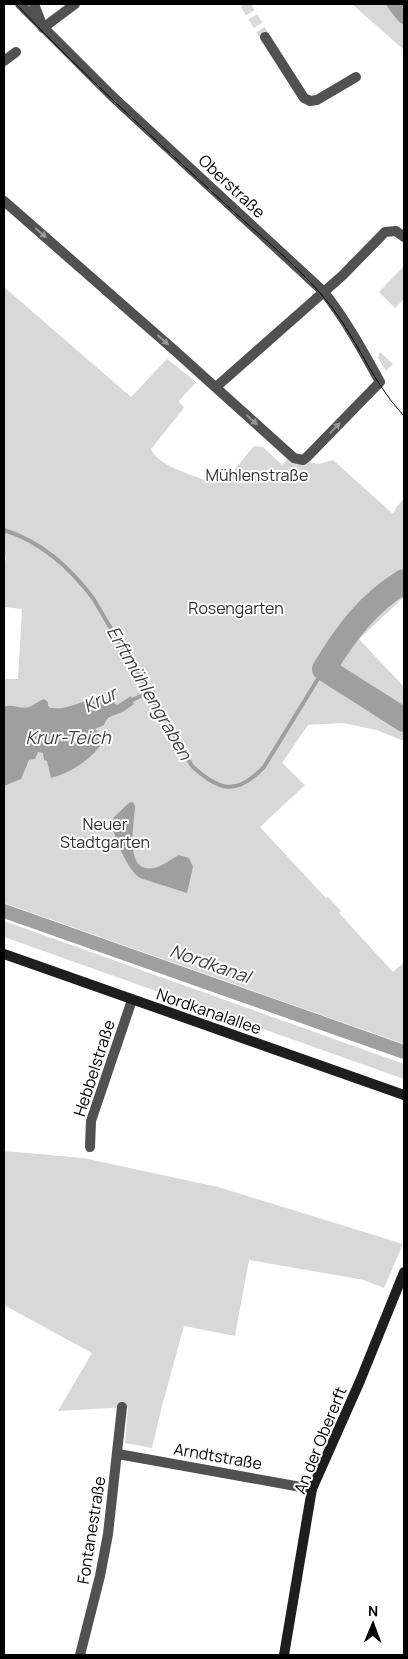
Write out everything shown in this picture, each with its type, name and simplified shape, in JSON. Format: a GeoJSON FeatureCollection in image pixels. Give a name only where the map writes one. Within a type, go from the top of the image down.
{"type":"FeatureCollection","features":[{"type":"Feature","properties":{"kind":"main road","name":"Nordkanalallee"},"geometry":{"type":"LineString","coordinates":[[4,954],[404,1095]]}},
{"type":"Feature","properties":{"kind":"main road","name":"An der Obererft"},"geometry":{"type":"LineString","coordinates":[[284,1655],[312,1489],[355,1392],[404,1272]]}},
{"type":"Feature","properties":{"kind":"street","name":"Oberstraße"},"geometry":{"type":"LineString","coordinates":[[20,4],[118,100],[324,292],[340,312],[380,382],[303,460],[294,458],[216,387]]}},
{"type":"Feature","properties":{"kind":"street","name":"Oberstraße"},"geometry":{"type":"LineString","coordinates":[[34,4],[43,28]]}},
{"type":"Feature","properties":{"kind":"street"},"geometry":{"type":"LineString","coordinates":[[43,28],[75,4]]}},
{"type":"Feature","properties":{"kind":"street"},"geometry":{"type":"LineString","coordinates":[[266,37],[304,98],[310,101],[317,100],[356,77]]}},
{"type":"Feature","properties":{"kind":"street"},"geometry":{"type":"LineString","coordinates":[[4,62],[16,52]]}},
{"type":"Feature","properties":{"kind":"street"},"geometry":{"type":"LineString","coordinates":[[4,201],[216,387],[343,275],[385,232],[396,231],[404,237]]}},
{"type":"Feature","properties":{"kind":"street","name":"Hebbelstraße"},"geometry":{"type":"LineString","coordinates":[[90,1147],[91,1121],[132,1000]]}},
{"type":"Feature","properties":{"kind":"street","name":"Fontanestraße"},"geometry":{"type":"LineString","coordinates":[[80,1655],[102,1568],[108,1534],[122,1407]]}},
{"type":"Feature","properties":{"kind":"street","name":"Arndtstraße"},"geometry":{"type":"LineString","coordinates":[[118,1454],[312,1489]]}},
{"type":"Feature","properties":{"kind":"green space"},"geometry":{"type":"Polygon","coordinates":[[[352,4],[389,4],[404,24],[404,50],[352,4]]]}},
{"type":"Feature","properties":{"kind":"green space"},"geometry":{"type":"Polygon","coordinates":[[[404,266],[404,301],[395,308],[379,292],[404,266]]]}},
{"type":"Feature","properties":{"kind":"green space","name":"Rosengarten"},"geometry":{"type":"Polygon","coordinates":[[[4,287],[131,397],[167,359],[196,382],[179,401],[184,408],[151,449],[161,461],[187,474],[213,483],[231,474],[254,446],[263,447],[282,465],[288,458],[304,464],[309,462],[319,464],[333,460],[393,514],[397,506],[404,499],[404,597],[359,639],[404,687],[404,741],[376,730],[343,723],[308,725],[282,763],[305,785],[260,827],[326,898],[328,897],[341,911],[339,913],[393,972],[404,962],[404,1044],[4,903],[4,679],[18,679],[22,609],[4,607],[4,569],[6,557],[4,556],[4,287]]]}},
{"type":"Feature","properties":{"kind":"green space"},"geometry":{"type":"Polygon","coordinates":[[[380,352],[393,364],[386,371],[378,358],[380,352]]]}},
{"type":"Feature","properties":{"kind":"green space"},"geometry":{"type":"Polygon","coordinates":[[[4,921],[404,1064],[404,1079],[4,937],[4,921]]]}},
{"type":"Feature","properties":{"kind":"green space"},"geometry":{"type":"Polygon","coordinates":[[[4,1151],[83,1158],[218,1187],[403,1244],[384,1288],[364,1280],[249,1260],[235,1336],[184,1326],[152,1448],[125,1443],[128,1407],[58,1411],[92,1353],[4,1305],[4,1151]]]}},
{"type":"Feature","properties":{"kind":"water"},"geometry":{"type":"Polygon","coordinates":[[[338,664],[345,673],[404,711],[404,730],[327,680],[338,664]]]}},
{"type":"Feature","properties":{"kind":"water","name":"Krur-Teich"},"geometry":{"type":"Polygon","coordinates":[[[131,696],[134,704],[110,717],[104,725],[95,729],[105,735],[106,739],[94,753],[75,768],[51,778],[43,753],[38,752],[35,759],[29,760],[21,779],[4,786],[4,707],[26,708],[44,699],[48,702],[50,708],[65,708],[99,698],[112,701],[117,705],[131,696]]]}},
{"type":"Feature","properties":{"kind":"water"},"geometry":{"type":"Polygon","coordinates":[[[130,802],[134,803],[135,807],[133,846],[138,863],[145,868],[154,868],[179,855],[189,858],[193,867],[187,893],[140,878],[126,861],[118,844],[112,822],[114,817],[130,802]]]}},
{"type":"Feature","properties":{"kind":"waterway"},"geometry":{"type":"LineString","coordinates":[[394,4],[404,17]]}},
{"type":"Feature","properties":{"kind":"waterway","name":"Erftmühlengraben"},"geometry":{"type":"LineString","coordinates":[[4,530],[31,541],[43,549],[64,566],[84,587],[93,598],[192,766],[219,785],[228,787],[245,783],[264,767],[324,669]]}},
{"type":"Feature","properties":{"kind":"waterway","name":"Erftmühlengraben"},"geometry":{"type":"LineString","coordinates":[[404,581],[368,609],[349,631],[324,669],[404,720]]}},
{"type":"Feature","properties":{"kind":"waterway","name":"Krur"},"geometry":{"type":"LineString","coordinates":[[128,702],[149,692]]}},
{"type":"Feature","properties":{"kind":"waterway","name":"Nordkanal"},"geometry":{"type":"LineString","coordinates":[[4,911],[404,1052]]}},
{"type":"Feature","properties":{"kind":"tunnel"},"geometry":{"type":"LineString","coordinates":[[245,4],[265,37]]}},
{"type":"Feature","properties":{"kind":"tram line"},"geometry":{"type":"LineString","coordinates":[[16,4],[66,55],[310,282],[333,309],[381,387],[404,416]]}},
{"type":"Feature","properties":{"kind":"park label","name":"Mühlenstraße"},"geometry":{"type":"Point","coordinates":[257,475]}},
{"type":"Feature","properties":{"kind":"park label","name":"Neuer Stadtgarten"},"geometry":{"type":"Point","coordinates":[105,833]}}]}
